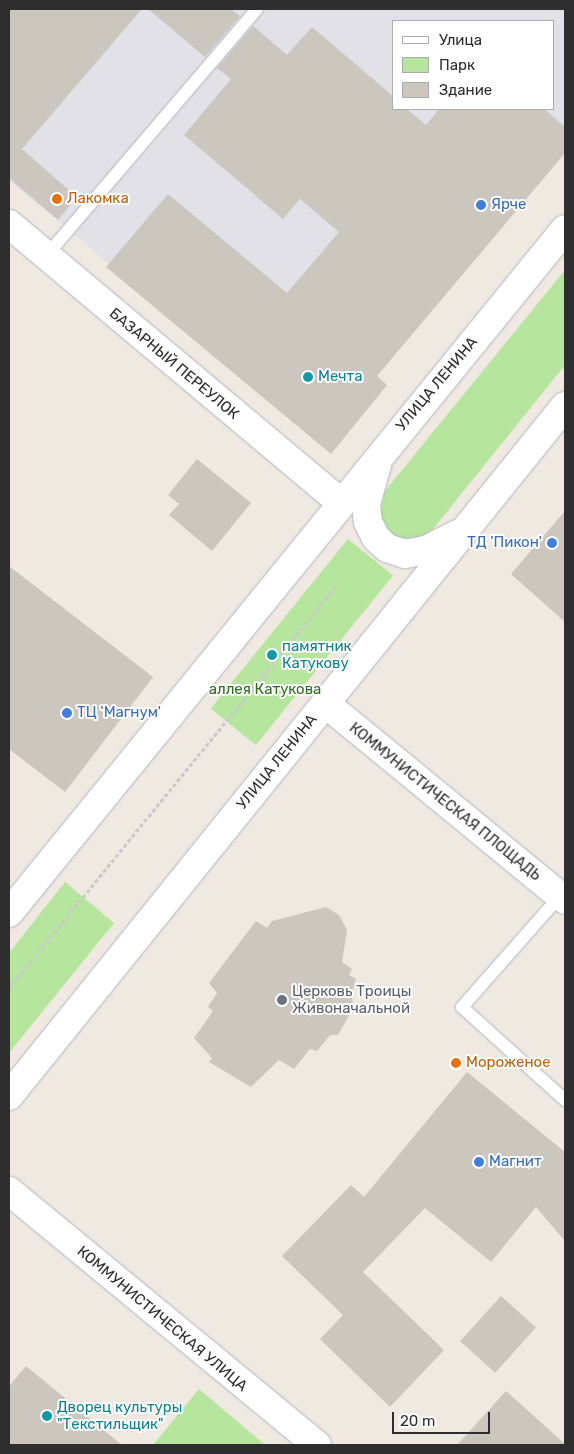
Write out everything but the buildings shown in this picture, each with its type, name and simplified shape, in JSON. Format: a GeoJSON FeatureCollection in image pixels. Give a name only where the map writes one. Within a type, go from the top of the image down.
{"type":"FeatureCollection","features":[{"type":"Feature","properties":{"kind":"main road","name":"БАЗАРНЫЙ ПЕРЕУЛОК"},"geometry":{"type":"LineString","coordinates":[[9,224],[340,502]]}},
{"type":"Feature","properties":{"kind":"main road","name":"УЛИЦА ЛЕНИНА"},"geometry":{"type":"LineString","coordinates":[[9,913],[340,502],[565,229]]}},
{"type":"Feature","properties":{"kind":"main road","name":"УЛИЦА ЛЕНИНА"},"geometry":{"type":"LineString","coordinates":[[9,1096],[465,529],[563,413]]}},
{"type":"Feature","properties":{"kind":"main road"},"geometry":{"type":"LineString","coordinates":[[380,454],[366,504],[376,538],[387,548],[405,554],[426,550],[465,529]]}},
{"type":"Feature","properties":{"kind":"main road","name":"КОММУНИСТИЧЕСКАЯ ПЛОЩАДЬ"},"geometry":{"type":"LineString","coordinates":[[325,703],[563,898]]}},
{"type":"Feature","properties":{"kind":"main road","name":"КОММУНИСТИЧЕСКАЯ УЛИЦА"},"geometry":{"type":"LineString","coordinates":[[9,1191],[317,1445]]}},
{"type":"Feature","properties":{"kind":"lane"},"geometry":{"type":"LineString","coordinates":[[46,256],[257,9]]}},
{"type":"Feature","properties":{"kind":"lane"},"geometry":{"type":"LineString","coordinates":[[563,898],[462,1007],[565,1100]]}},
{"type":"Feature","properties":{"kind":"path"},"geometry":{"type":"LineString","coordinates":[[9,988],[336,586]]}},
{"type":"Feature","properties":{"kind":"shaded area"},"geometry":{"type":"Polygon","coordinates":[[[9,9],[565,9],[565,153],[382,370],[268,278],[207,351],[70,230],[9,181],[9,9]]]}},
{"type":"Feature","properties":{"kind":"green space"},"geometry":{"type":"Polygon","coordinates":[[[565,270],[565,365],[433,529],[421,539],[394,538],[379,517],[385,491],[565,270]]]}},
{"type":"Feature","properties":{"kind":"green space","name":"аллея Катукова"},"geometry":{"type":"Polygon","coordinates":[[[348,539],[393,576],[256,745],[211,708],[348,539]]]}},
{"type":"Feature","properties":{"kind":"green space"},"geometry":{"type":"Polygon","coordinates":[[[65,882],[114,923],[9,1053],[9,953],[65,882]]]}},
{"type":"Feature","properties":{"kind":"green space"},"geometry":{"type":"Polygon","coordinates":[[[199,1389],[265,1445],[153,1445],[199,1389]]]}},
{"type":"Feature","properties":{"kind":"place","name":"Лакомка"},"geometry":{"type":"Point","coordinates":[57,199]}},
{"type":"Feature","properties":{"kind":"place","name":"Ярче"},"geometry":{"type":"Point","coordinates":[481,205]}},
{"type":"Feature","properties":{"kind":"place","name":"Мечта"},"geometry":{"type":"Point","coordinates":[308,377]}},
{"type":"Feature","properties":{"kind":"place","name":"ТД 'Пикон'"},"geometry":{"type":"Point","coordinates":[552,543]}},
{"type":"Feature","properties":{"kind":"place","name":"памятник Катукову"},"geometry":{"type":"Point","coordinates":[272,655]}},
{"type":"Feature","properties":{"kind":"place","name":"ТЦ 'Магнум'"},"geometry":{"type":"Point","coordinates":[67,713]}},
{"type":"Feature","properties":{"kind":"place","name":"Церковь Троицы Живоначальной"},"geometry":{"type":"Point","coordinates":[282,1000]}},
{"type":"Feature","properties":{"kind":"place","name":"Мороженое"},"geometry":{"type":"Point","coordinates":[456,1063]}},
{"type":"Feature","properties":{"kind":"place","name":"Магнит"},"geometry":{"type":"Point","coordinates":[479,1162]}},
{"type":"Feature","properties":{"kind":"place","name":"Дворец культуры \"Текстильщик\""},"geometry":{"type":"Point","coordinates":[47,1416]}}]}
